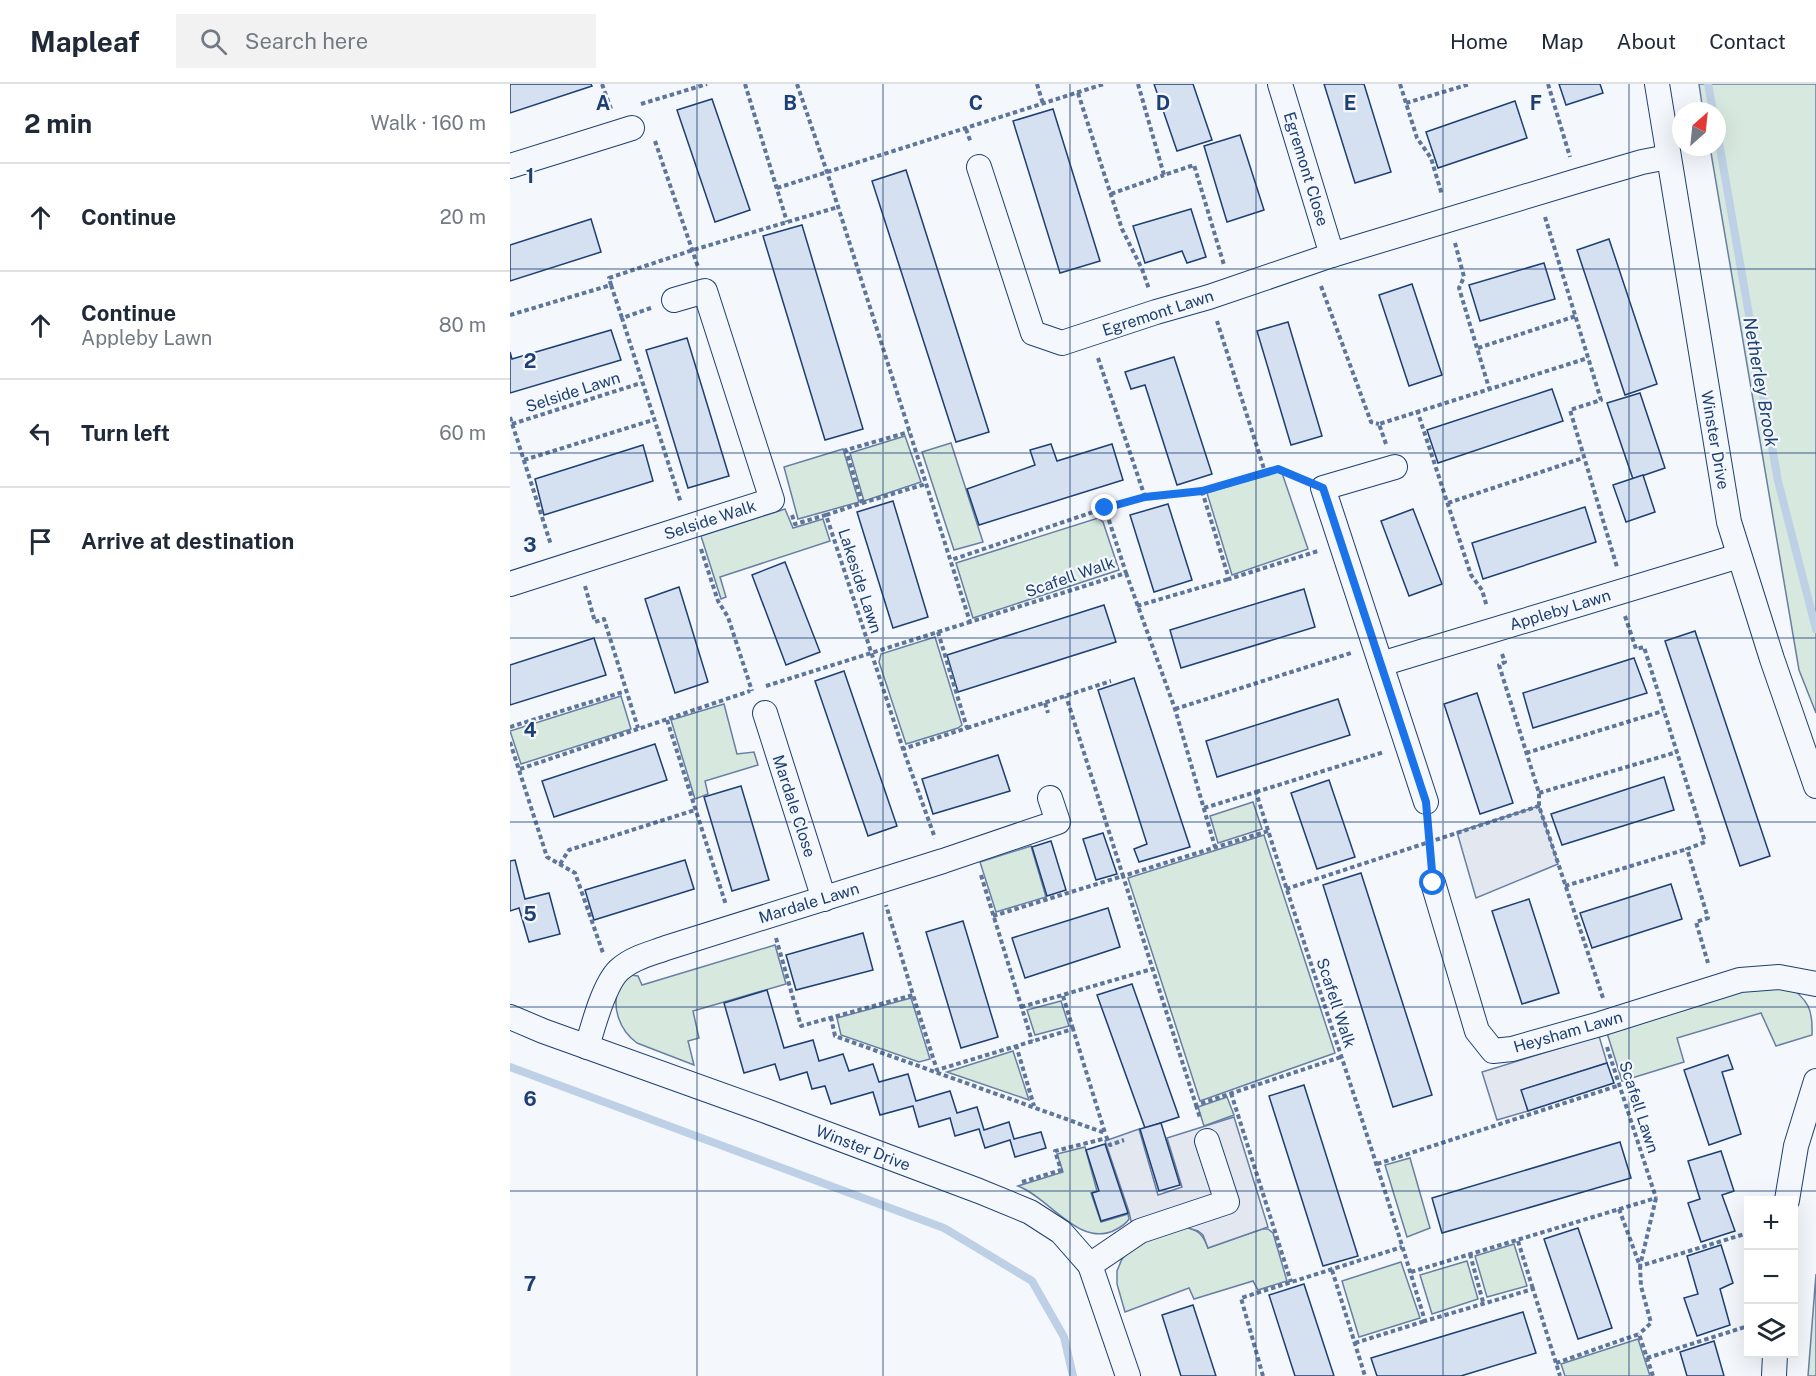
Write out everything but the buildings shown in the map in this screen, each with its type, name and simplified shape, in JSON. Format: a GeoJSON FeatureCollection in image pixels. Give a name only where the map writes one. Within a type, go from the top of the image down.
{"type":"FeatureCollection","features":[{"type":"Feature","properties":{"kind":"street","name":"Egremont Close"},"geometry":{"type":"LineString","coordinates":[[1281,84],[1322,259]]}},
{"type":"Feature","properties":{"kind":"street","name":"Winster Drive"},"geometry":{"type":"LineString","coordinates":[[1657,84],[1729,522],[1772,659],[1816,786]]}},
{"type":"Feature","properties":{"kind":"street"},"geometry":{"type":"LineString","coordinates":[[510,166],[626,117]]}},
{"type":"Feature","properties":{"kind":"street","name":"Egremont Lawn"},"geometry":{"type":"LineString","coordinates":[[979,167],[1034,333],[1062,343],[1449,220],[1642,162],[1668,157]]}},
{"type":"Feature","properties":{"kind":"street"},"geometry":{"type":"LineString","coordinates":[[674,300],[705,291]]}},
{"type":"Feature","properties":{"kind":"street","name":"Selside Walk"},"geometry":{"type":"LineString","coordinates":[[510,584],[772,500],[705,291]]}},
{"type":"Feature","properties":{"kind":"street"},"geometry":{"type":"LineString","coordinates":[[1395,467],[1323,488],[1426,802]]}},
{"type":"Feature","properties":{"kind":"street","name":"Appleby Lawn"},"geometry":{"type":"LineString","coordinates":[[1378,654],[1494,630],[1739,556]]}},
{"type":"Feature","properties":{"kind":"street","name":"Mardale Close"},"geometry":{"type":"LineString","coordinates":[[765,713],[824,899]]}},
{"type":"Feature","properties":{"kind":"street","name":"Mardale Lawn"},"geometry":{"type":"LineString","coordinates":[[618,971],[630,962],[666,948],[943,861],[1058,822],[1050,798]]}},
{"type":"Feature","properties":{"kind":"street","name":"Heysham Lawn"},"geometry":{"type":"LineString","coordinates":[[1433,883],[1477,1031],[1493,1052],[1512,1049],[1605,1023],[1740,980],[1779,977],[1816,984]]}},
{"type":"Feature","properties":{"kind":"street"},"geometry":{"type":"LineString","coordinates":[[586,1047],[601,1004],[618,971]]}},
{"type":"Feature","properties":{"kind":"street","name":"Winster Drive"},"geometry":{"type":"LineString","coordinates":[[510,1017],[1030,1212],[1061,1232],[1090,1265],[1128,1376]]}},
{"type":"Feature","properties":{"kind":"street"},"geometry":{"type":"LineString","coordinates":[[1788,1196],[1796,1146],[1816,1081]]}},
{"type":"Feature","properties":{"kind":"street"},"geometry":{"type":"LineString","coordinates":[[1090,1265],[1140,1231],[1227,1202],[1207,1141]]}},
{"type":"Feature","properties":{"kind":"street"},"geometry":{"type":"LineString","coordinates":[[1774,1376],[1775,1358]]}},
{"type":"Feature","properties":{"kind":"path"},"geometry":{"type":"LineString","coordinates":[[602,84],[626,117],[648,122],[705,291]]}},
{"type":"Feature","properties":{"kind":"path"},"geometry":{"type":"LineString","coordinates":[[745,84],[787,222]]}},
{"type":"Feature","properties":{"kind":"path"},"geometry":{"type":"LineString","coordinates":[[797,84],[970,622]]}},
{"type":"Feature","properties":{"kind":"path"},"geometry":{"type":"LineString","coordinates":[[1037,84],[1043,104]]}},
{"type":"Feature","properties":{"kind":"path"},"geometry":{"type":"LineString","coordinates":[[777,188],[1104,84]]}},
{"type":"Feature","properties":{"kind":"path"},"geometry":{"type":"LineString","coordinates":[[1138,84],[1164,175]]}},
{"type":"Feature","properties":{"kind":"path"},"geometry":{"type":"LineString","coordinates":[[1400,84],[1417,138],[1431,158],[1464,277],[1458,288],[1490,388]]}},
{"type":"Feature","properties":{"kind":"path"},"geometry":{"type":"LineString","coordinates":[[1406,103],[1470,84]]}},
{"type":"Feature","properties":{"kind":"path"},"geometry":{"type":"LineString","coordinates":[[1548,84],[1577,181]]}},
{"type":"Feature","properties":{"kind":"path"},"geometry":{"type":"LineString","coordinates":[[626,117],[703,85]]}},
{"type":"Feature","properties":{"kind":"path"},"geometry":{"type":"LineString","coordinates":[[1078,93],[1122,229],[1142,269],[1156,312]]}},
{"type":"Feature","properties":{"kind":"path"},"geometry":{"type":"LineString","coordinates":[[1111,194],[1194,165],[1232,289]]}},
{"type":"Feature","properties":{"kind":"path"},"geometry":{"type":"LineString","coordinates":[[1538,193],[1601,400],[1570,410],[1636,649],[1644,647],[1705,842],[1565,886]]}},
{"type":"Feature","properties":{"kind":"path"},"geometry":{"type":"LineString","coordinates":[[510,315],[611,285],[609,278],[693,250],[838,207]]}},
{"type":"Feature","properties":{"kind":"path"},"geometry":{"type":"LineString","coordinates":[[1322,259],[1371,422],[1379,424],[1417,410],[1588,358]]}},
{"type":"Feature","properties":{"kind":"path","name":"Selside Lawn"},"geometry":{"type":"LineString","coordinates":[[611,285],[653,420],[718,601],[728,617],[752,691],[667,720]]}},
{"type":"Feature","properties":{"kind":"path"},"geometry":{"type":"LineString","coordinates":[[1209,297],[1264,472]]}},
{"type":"Feature","properties":{"kind":"path"},"geometry":{"type":"LineString","coordinates":[[621,318],[674,300]]}},
{"type":"Feature","properties":{"kind":"path"},"geometry":{"type":"LineString","coordinates":[[1478,348],[1576,316]]}},
{"type":"Feature","properties":{"kind":"path"},"geometry":{"type":"LineString","coordinates":[[1090,335],[1145,497]]}},
{"type":"Feature","properties":{"kind":"path","name":"Selside Lawn"},"geometry":{"type":"LineString","coordinates":[[512,424],[641,383]]}},
{"type":"Feature","properties":{"kind":"path","name":"Scafell Lawn"},"geometry":{"type":"LineString","coordinates":[[1417,410],[1471,575],[1482,590],[1505,662],[1499,665],[1605,1023],[1620,1085],[1656,1198]]}},
{"type":"Feature","properties":{"kind":"path","name":"Selside Lawn"},"geometry":{"type":"LineString","coordinates":[[510,417],[524,460],[568,566],[595,622],[604,619],[626,691]]}},
{"type":"Feature","properties":{"kind":"path"},"geometry":{"type":"LineString","coordinates":[[524,460],[653,420]]}},
{"type":"Feature","properties":{"kind":"path"},"geometry":{"type":"LineString","coordinates":[[1379,424],[1395,467]]}},
{"type":"Feature","properties":{"kind":"path"},"geometry":{"type":"LineString","coordinates":[[862,503],[846,450],[909,432]]}},
{"type":"Feature","properties":{"kind":"path"},"geometry":{"type":"LineString","coordinates":[[1447,503],[1584,458]]}},
{"type":"Feature","properties":{"kind":"path"},"geometry":{"type":"LineString","coordinates":[[951,560],[1105,508],[1145,497],[1202,491],[1278,469],[1323,488]]}},
{"type":"Feature","properties":{"kind":"path"},"geometry":{"type":"LineString","coordinates":[[826,515],[926,484]]}},
{"type":"Feature","properties":{"kind":"path"},"geometry":{"type":"LineString","coordinates":[[1202,491],[1229,579]]}},
{"type":"Feature","properties":{"kind":"path","name":"Lakeside Lawn"},"geometry":{"type":"LineString","coordinates":[[772,500],[789,504],[795,524],[826,515],[903,749],[943,861]]}},
{"type":"Feature","properties":{"kind":"path","name":"Scafell Walk"},"geometry":{"type":"LineString","coordinates":[[938,632],[1126,573],[1105,508]]}},
{"type":"Feature","properties":{"kind":"path"},"geometry":{"type":"LineString","coordinates":[[1137,606],[1342,543]]}},
{"type":"Feature","properties":{"kind":"path"},"geometry":{"type":"LineString","coordinates":[[1126,573],[1174,709],[1215,848]]}},
{"type":"Feature","properties":{"kind":"path"},"geometry":{"type":"LineString","coordinates":[[938,632],[967,728]]}},
{"type":"Feature","properties":{"kind":"path","name":"Lakeside Lawn"},"geometry":{"type":"LineString","coordinates":[[872,653],[938,632]]}},
{"type":"Feature","properties":{"kind":"path"},"geometry":{"type":"LineString","coordinates":[[763,687],[872,653]]}},
{"type":"Feature","properties":{"kind":"path"},"geometry":{"type":"LineString","coordinates":[[1174,709],[1378,654]]}},
{"type":"Feature","properties":{"kind":"path"},"geometry":{"type":"LineString","coordinates":[[903,749],[1111,681]]}},
{"type":"Feature","properties":{"kind":"path"},"geometry":{"type":"LineString","coordinates":[[510,727],[626,691],[638,728]]}},
{"type":"Feature","properties":{"kind":"path"},"geometry":{"type":"LineString","coordinates":[[1066,696],[1196,1105],[1341,1057]]}},
{"type":"Feature","properties":{"kind":"path"},"geometry":{"type":"LineString","coordinates":[[1045,703],[1048,713]]}},
{"type":"Feature","properties":{"kind":"path"},"geometry":{"type":"LineString","coordinates":[[1526,753],[1663,711]]}},
{"type":"Feature","properties":{"kind":"path"},"geometry":{"type":"LineString","coordinates":[[520,769],[667,720],[733,927]]}},
{"type":"Feature","properties":{"kind":"path"},"geometry":{"type":"LineString","coordinates":[[1204,808],[1407,745]]}},
{"type":"Feature","properties":{"kind":"path"},"geometry":{"type":"LineString","coordinates":[[510,746],[518,769],[520,769],[547,857],[575,873],[603,954],[618,971]]}},
{"type":"Feature","properties":{"kind":"path"},"geometry":{"type":"LineString","coordinates":[[1539,794],[1677,752]]}},
{"type":"Feature","properties":{"kind":"path","name":"Scafell Walk"},"geometry":{"type":"LineString","coordinates":[[1256,792],[1377,1164],[1425,1321]]}},
{"type":"Feature","properties":{"kind":"path"},"geometry":{"type":"LineString","coordinates":[[1426,802],[1433,883]]}},
{"type":"Feature","properties":{"kind":"path"},"geometry":{"type":"LineString","coordinates":[[1286,889],[1539,806]]}},
{"type":"Feature","properties":{"kind":"path"},"geometry":{"type":"LineString","coordinates":[[560,864],[569,850],[695,810]]}},
{"type":"Feature","properties":{"kind":"path"},"geometry":{"type":"LineString","coordinates":[[993,916],[1268,831]]}},
{"type":"Feature","properties":{"kind":"path"},"geometry":{"type":"LineString","coordinates":[[1687,849],[1708,918],[1696,922],[1715,987]]}},
{"type":"Feature","properties":{"kind":"path"},"geometry":{"type":"LineString","coordinates":[[974,851],[1032,1041]]}},
{"type":"Feature","properties":{"kind":"path"},"geometry":{"type":"LineString","coordinates":[[879,881],[937,1071]]}},
{"type":"Feature","properties":{"kind":"path"},"geometry":{"type":"LineString","coordinates":[[1078,882],[1080,889]]}},
{"type":"Feature","properties":{"kind":"path"},"geometry":{"type":"LineString","coordinates":[[770,915],[801,1026],[913,995]]}},
{"type":"Feature","properties":{"kind":"path"},"geometry":{"type":"LineString","coordinates":[[1022,1007],[1152,969]]}},
{"type":"Feature","properties":{"kind":"path"},"geometry":{"type":"LineString","coordinates":[[1063,996],[1107,1138],[1110,1145],[1124,1140]]}},
{"type":"Feature","properties":{"kind":"path"},"geometry":{"type":"LineString","coordinates":[[831,1017],[835,1036],[1105,1132]]}},
{"type":"Feature","properties":{"kind":"path"},"geometry":{"type":"LineString","coordinates":[[937,1071],[1073,1029]]}},
{"type":"Feature","properties":{"kind":"path"},"geometry":{"type":"LineString","coordinates":[[1016,1045],[1034,1106]]}},
{"type":"Feature","properties":{"kind":"path"},"geometry":{"type":"LineString","coordinates":[[1377,1164],[1620,1085]]}},
{"type":"Feature","properties":{"kind":"path"},"geometry":{"type":"LineString","coordinates":[[1231,1093],[1291,1282]]}},
{"type":"Feature","properties":{"kind":"path"},"geometry":{"type":"LineString","coordinates":[[1007,1203],[1016,1183],[1061,1170],[1055,1152],[1107,1138]]}},
{"type":"Feature","properties":{"kind":"path"},"geometry":{"type":"LineString","coordinates":[[1411,1272],[1656,1198],[1640,1266],[1641,1286],[1651,1323],[1639,1334],[1556,1363]]}},
{"type":"Feature","properties":{"kind":"path"},"geometry":{"type":"LineString","coordinates":[[1619,1209],[1640,1266]]}},
{"type":"Feature","properties":{"kind":"path"},"geometry":{"type":"LineString","coordinates":[[1640,1266],[1744,1235]]}},
{"type":"Feature","properties":{"kind":"path"},"geometry":{"type":"LineString","coordinates":[[1518,1240],[1560,1376]]}},
{"type":"Feature","properties":{"kind":"path"},"geometry":{"type":"LineString","coordinates":[[1263,1376],[1241,1298],[1402,1247]]}},
{"type":"Feature","properties":{"kind":"path"},"geometry":{"type":"LineString","coordinates":[[1470,1254],[1483,1302]]}},
{"type":"Feature","properties":{"kind":"path"},"geometry":{"type":"LineString","coordinates":[[1332,1270],[1365,1376]]}},
{"type":"Feature","properties":{"kind":"path"},"geometry":{"type":"LineString","coordinates":[[1355,1343],[1483,1302],[1533,1289]]}},
{"type":"Feature","properties":{"kind":"path"},"geometry":{"type":"LineString","coordinates":[[1647,1358],[1744,1328]]}},
{"type":"Feature","properties":{"kind":"path"},"geometry":{"type":"LineString","coordinates":[[1639,1334],[1653,1376]]}},
{"type":"Feature","properties":{"kind":"shaded area"},"geometry":{"type":"Polygon","coordinates":[[[1699,84],[1816,84],[1816,713],[1799,670],[1712,156],[1726,156],[1726,102],[1702,102],[1699,84]]]}},
{"type":"Feature","properties":{"kind":"shaded area"},"geometry":{"type":"Polygon","coordinates":[[[905,436],[921,482],[864,501],[850,453],[905,436]]]}},
{"type":"Feature","properties":{"kind":"shaded area"},"geometry":{"type":"Polygon","coordinates":[[[951,443],[983,542],[954,550],[922,452],[951,443]]]}},
{"type":"Feature","properties":{"kind":"shaded area"},"geometry":{"type":"Polygon","coordinates":[[[843,449],[859,502],[798,519],[784,467],[843,449]]]}},
{"type":"Feature","properties":{"kind":"shaded area"},"geometry":{"type":"Polygon","coordinates":[[[1278,471],[1282,473],[1308,549],[1232,575],[1207,493],[1278,471]]]}},
{"type":"Feature","properties":{"kind":"shaded area"},"geometry":{"type":"Polygon","coordinates":[[[785,509],[793,528],[823,519],[830,541],[720,577],[726,597],[721,599],[701,536],[785,509]]]}},
{"type":"Feature","properties":{"kind":"shaded area"},"geometry":{"type":"Polygon","coordinates":[[[1098,518],[1103,522],[1119,570],[973,618],[956,563],[1098,518]]]}},
{"type":"Feature","properties":{"kind":"shaded area"},"geometry":{"type":"Polygon","coordinates":[[[935,637],[962,725],[906,744],[879,662],[881,654],[935,637]]]}},
{"type":"Feature","properties":{"kind":"shaded area"},"geometry":{"type":"Polygon","coordinates":[[[621,696],[631,729],[521,764],[510,731],[621,696]]]}},
{"type":"Feature","properties":{"kind":"shaded area"},"geometry":{"type":"Polygon","coordinates":[[[724,704],[737,754],[754,752],[758,765],[705,781],[708,794],[695,799],[671,720],[724,704]]]}},
{"type":"Feature","properties":{"kind":"shaded area"},"geometry":{"type":"Polygon","coordinates":[[[1253,802],[1262,829],[1218,843],[1210,816],[1253,802]]]}},
{"type":"Feature","properties":{"kind":"shaded area"},"geometry":{"type":"Polygon","coordinates":[[[1539,806],[1558,864],[1476,898],[1457,832],[1539,806]]]}},
{"type":"Feature","properties":{"kind":"shaded area"},"geometry":{"type":"Polygon","coordinates":[[[1264,835],[1335,1053],[1200,1101],[1128,878],[1264,835]]]}},
{"type":"Feature","properties":{"kind":"shaded area"},"geometry":{"type":"Polygon","coordinates":[[[1031,846],[1046,897],[996,912],[980,862],[1031,846]]]}},
{"type":"Feature","properties":{"kind":"shaded area"},"geometry":{"type":"Polygon","coordinates":[[[775,945],[786,984],[693,1011],[699,1038],[688,1041],[694,1065],[637,1043],[626,1032],[618,1018],[617,994],[620,986],[630,975],[638,976],[642,985],[775,945]]]}},
{"type":"Feature","properties":{"kind":"shaded area"},"geometry":{"type":"Polygon","coordinates":[[[1787,985],[1808,1006],[1812,1019],[1812,1035],[1776,1046],[1761,1013],[1677,1038],[1684,1062],[1622,1081],[1607,1033],[1757,986],[1787,985]]]}},
{"type":"Feature","properties":{"kind":"shaded area"},"geometry":{"type":"Polygon","coordinates":[[[911,998],[930,1059],[919,1062],[841,1035],[837,1018],[911,998]]]}},
{"type":"Feature","properties":{"kind":"shaded area"},"geometry":{"type":"Polygon","coordinates":[[[1061,1001],[1069,1026],[1035,1035],[1027,1010],[1061,1001]]]}},
{"type":"Feature","properties":{"kind":"shaded area"},"geometry":{"type":"Polygon","coordinates":[[[1599,1036],[1607,1063],[1522,1090],[1528,1111],[1497,1120],[1482,1072],[1599,1036]]]}},
{"type":"Feature","properties":{"kind":"shaded area"},"geometry":{"type":"Polygon","coordinates":[[[1013,1051],[1029,1100],[947,1072],[1013,1051]]]}},
{"type":"Feature","properties":{"kind":"shaded area"},"geometry":{"type":"Polygon","coordinates":[[[1227,1097],[1234,1115],[1204,1126],[1198,1107],[1227,1097]]]}},
{"type":"Feature","properties":{"kind":"shaded area"},"geometry":{"type":"Polygon","coordinates":[[[1234,1117],[1268,1227],[1208,1248],[1203,1235],[1185,1227],[1136,1243],[1129,1212],[1105,1141],[1139,1129],[1158,1195],[1182,1187],[1167,1138],[1234,1117]]]}},
{"type":"Feature","properties":{"kind":"shaded area"},"geometry":{"type":"Polygon","coordinates":[[[1085,1147],[1097,1191],[1091,1193],[1101,1222],[1128,1214],[1129,1219],[1117,1229],[1102,1234],[1077,1227],[1042,1200],[1018,1186],[1063,1172],[1057,1154],[1085,1147]]]}},
{"type":"Feature","properties":{"kind":"shaded area"},"geometry":{"type":"Polygon","coordinates":[[[1410,1158],[1430,1228],[1407,1237],[1385,1165],[1410,1158]]]}},
{"type":"Feature","properties":{"kind":"shaded area"},"geometry":{"type":"Polygon","coordinates":[[[1185,1227],[1200,1234],[1208,1248],[1262,1229],[1268,1229],[1273,1233],[1287,1281],[1258,1290],[1253,1281],[1194,1299],[1189,1288],[1125,1312],[1117,1284],[1117,1271],[1122,1259],[1136,1243],[1185,1227]]]}},
{"type":"Feature","properties":{"kind":"shaded area"},"geometry":{"type":"Polygon","coordinates":[[[1514,1244],[1527,1286],[1487,1297],[1475,1256],[1514,1244]]]}},
{"type":"Feature","properties":{"kind":"shaded area"},"geometry":{"type":"Polygon","coordinates":[[[1467,1261],[1478,1299],[1432,1314],[1420,1275],[1467,1261]]]}},
{"type":"Feature","properties":{"kind":"shaded area"},"geometry":{"type":"Polygon","coordinates":[[[1401,1262],[1420,1318],[1359,1337],[1342,1281],[1401,1262]]]}},
{"type":"Feature","properties":{"kind":"shaded area"},"geometry":{"type":"Polygon","coordinates":[[[1816,1274],[1816,1376],[1808,1376],[1816,1274]]]}},
{"type":"Feature","properties":{"kind":"shaded area"},"geometry":{"type":"Polygon","coordinates":[[[1638,1339],[1650,1376],[1565,1376],[1561,1364],[1638,1339]]]}},
{"type":"Feature","properties":{"kind":"waterway","name":"Netherley Brook"},"geometry":{"type":"LineString","coordinates":[[1708,84],[1711,102]]}},
{"type":"Feature","properties":{"kind":"waterway","name":"Netherley Brook"},"geometry":{"type":"LineString","coordinates":[[1721,156],[1778,481],[1816,629]]}},
{"type":"Feature","properties":{"kind":"waterway"},"geometry":{"type":"LineString","coordinates":[[510,1067],[944,1228],[1032,1281],[1064,1337],[1073,1376]]}},
{"type":"Feature","properties":{"kind":"route"},"geometry":{"type":"LineString","coordinates":[[1105,508],[1145,497],[1202,491],[1278,469],[1323,488],[1426,802],[1433,883]]}}]}
